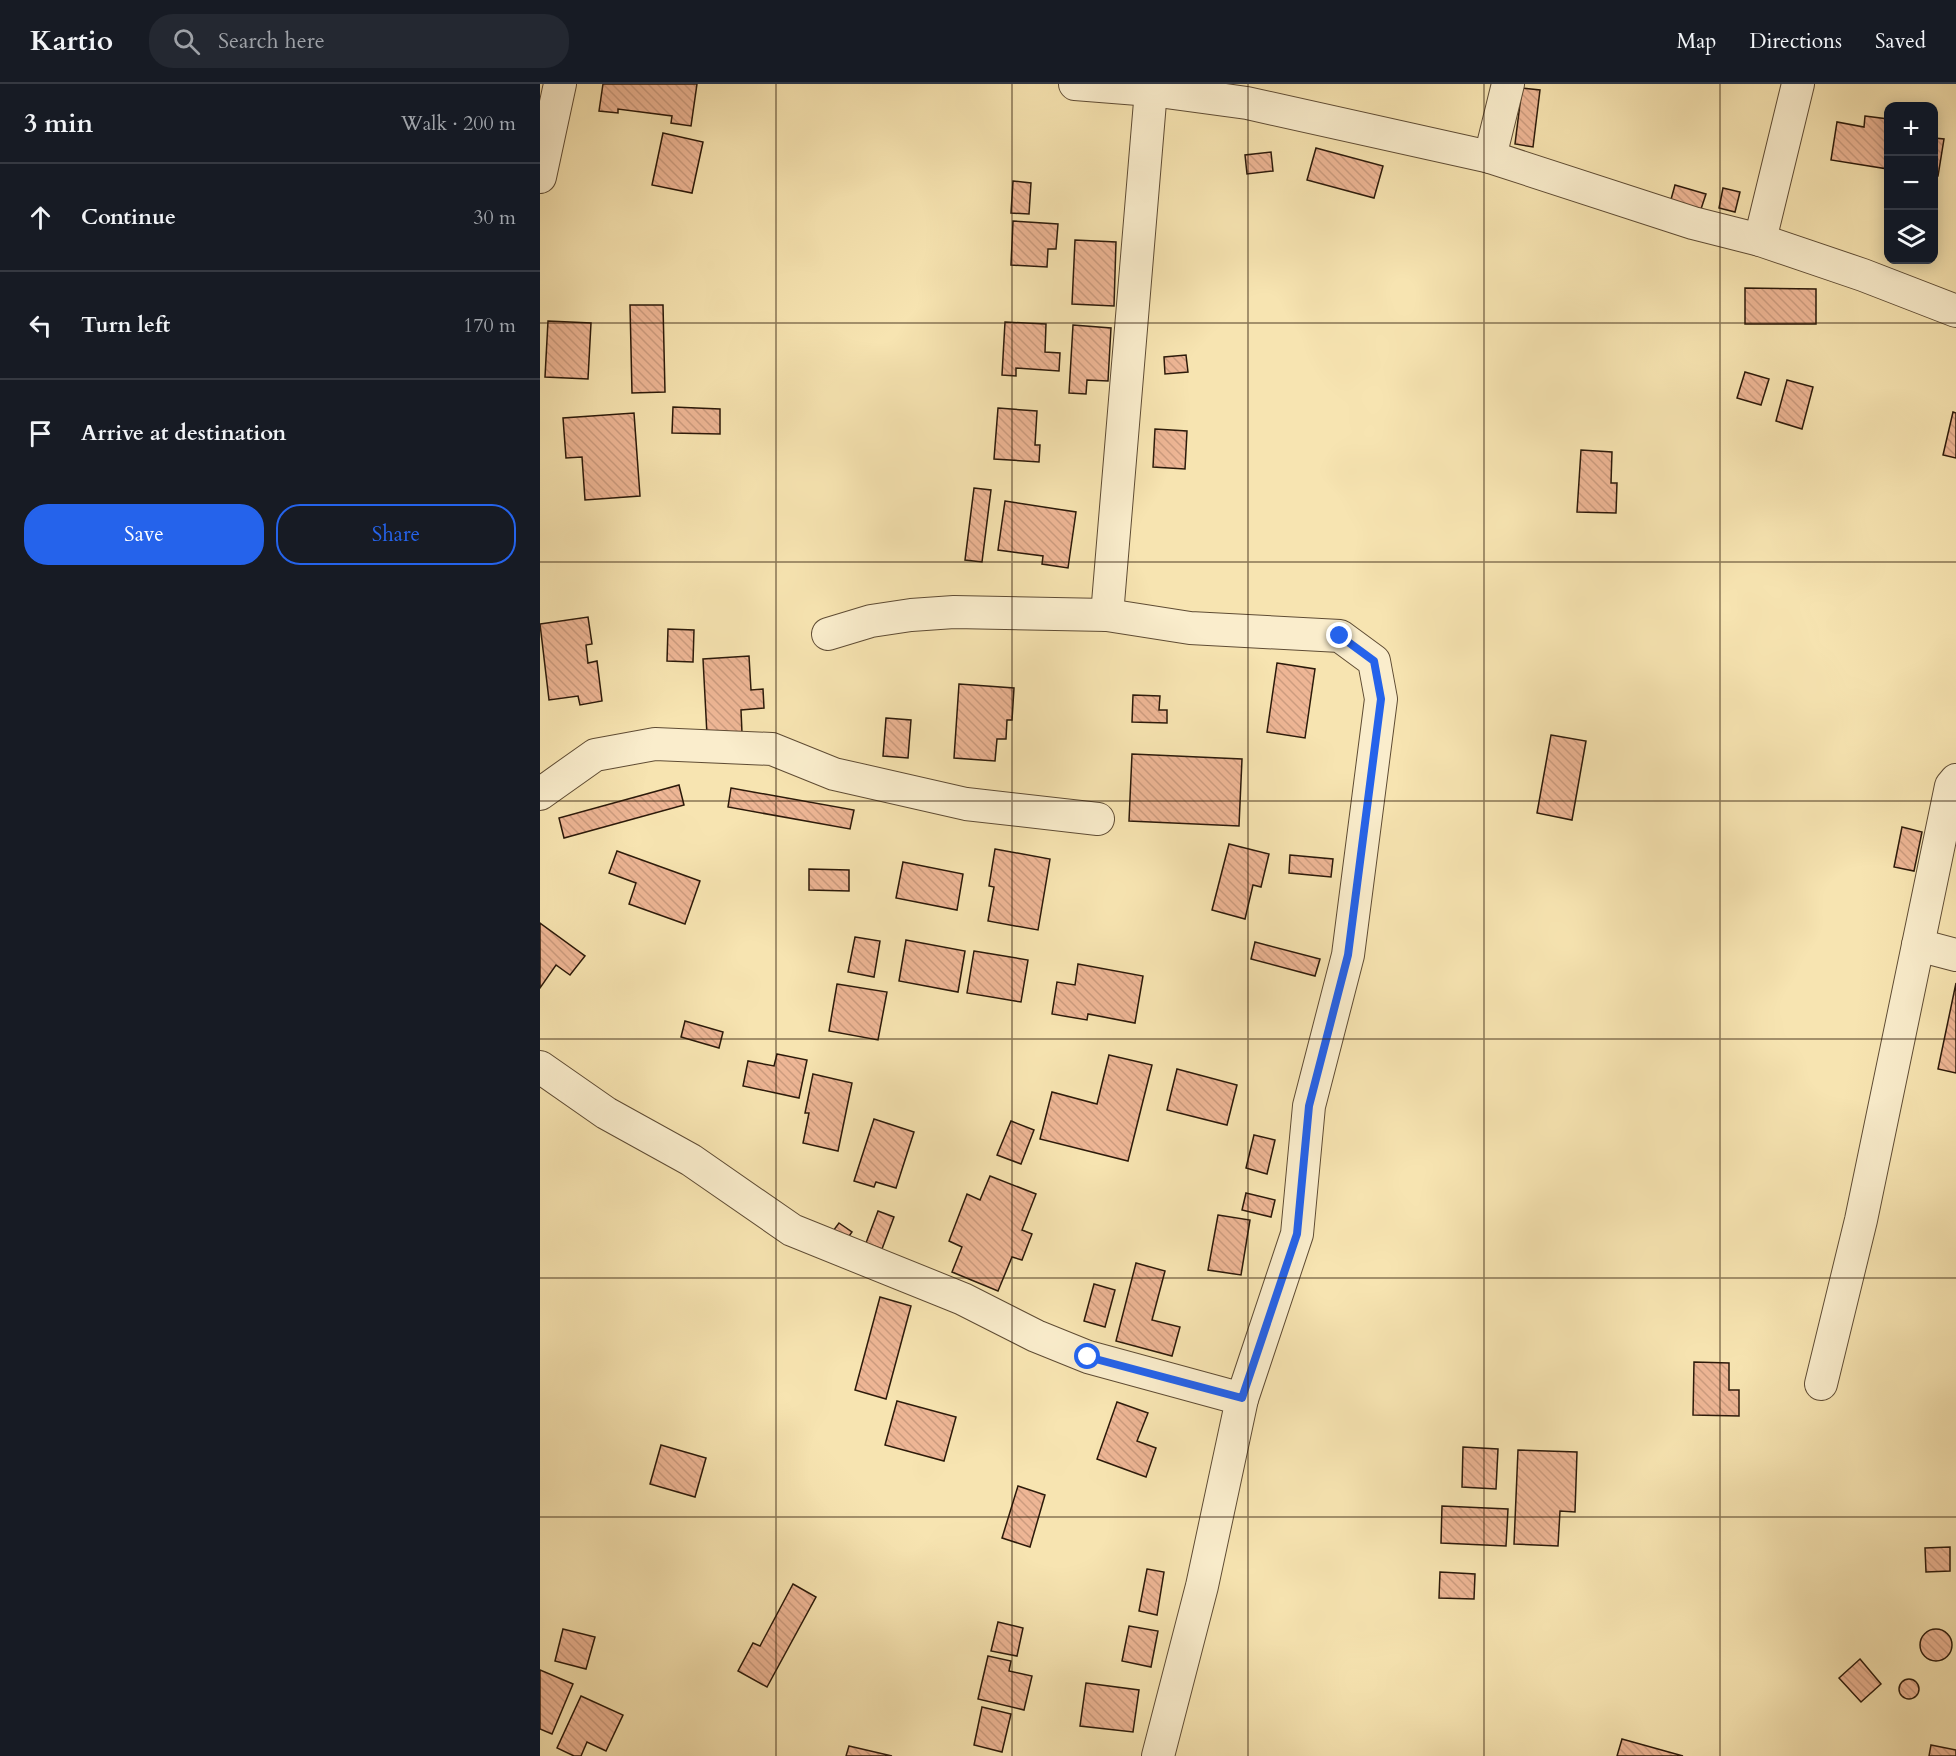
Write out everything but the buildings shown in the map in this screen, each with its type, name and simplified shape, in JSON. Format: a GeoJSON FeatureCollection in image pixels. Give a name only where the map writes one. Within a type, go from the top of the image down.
{"type":"FeatureCollection","features":[{"type":"Feature","properties":{"kind":"street"},"geometry":{"type":"LineString","coordinates":[[540,177],[560,84]]}},
{"type":"Feature","properties":{"kind":"street"},"geometry":{"type":"LineString","coordinates":[[1075,84],[1151,90],[1248,103],[1490,157],[1693,223],[1760,240],[1863,275],[1956,311]]}},
{"type":"Feature","properties":{"kind":"street"},"geometry":{"type":"LineString","coordinates":[[1490,157],[1508,84]]}},
{"type":"Feature","properties":{"kind":"street"},"geometry":{"type":"LineString","coordinates":[[1760,240],[1798,84]]}},
{"type":"Feature","properties":{"kind":"street"},"geometry":{"type":"LineString","coordinates":[[1107,615],[1151,90]]}},
{"type":"Feature","properties":{"kind":"street"},"geometry":{"type":"LineString","coordinates":[[828,634],[871,621],[954,612],[1107,615],[1190,628],[1340,636],[1374,661],[1381,699],[1348,955],[1309,1106],[1297,1234],[1242,1398],[1202,1586],[1158,1756]]}},
{"type":"Feature","properties":{"kind":"street"},"geometry":{"type":"LineString","coordinates":[[540,794],[595,755],[655,744],[772,749],[834,774],[966,804],[1098,819]]}},
{"type":"Feature","properties":{"kind":"street"},"geometry":{"type":"LineString","coordinates":[[1821,1384],[1861,1220],[1951,786],[1956,780]]}},
{"type":"Feature","properties":{"kind":"street"},"geometry":{"type":"LineString","coordinates":[[1918,945],[1956,955]]}},
{"type":"Feature","properties":{"kind":"street"},"geometry":{"type":"LineString","coordinates":[[540,1067],[606,1113],[691,1160],[792,1230],[856,1258],[963,1299],[1036,1336],[1088,1357],[1242,1398]]}},
{"type":"Feature","properties":{"kind":"route"},"geometry":{"type":"LineString","coordinates":[[1088,1357],[1242,1398],[1297,1234],[1309,1106],[1348,955],[1381,699],[1374,661],[1340,636]]}}]}
